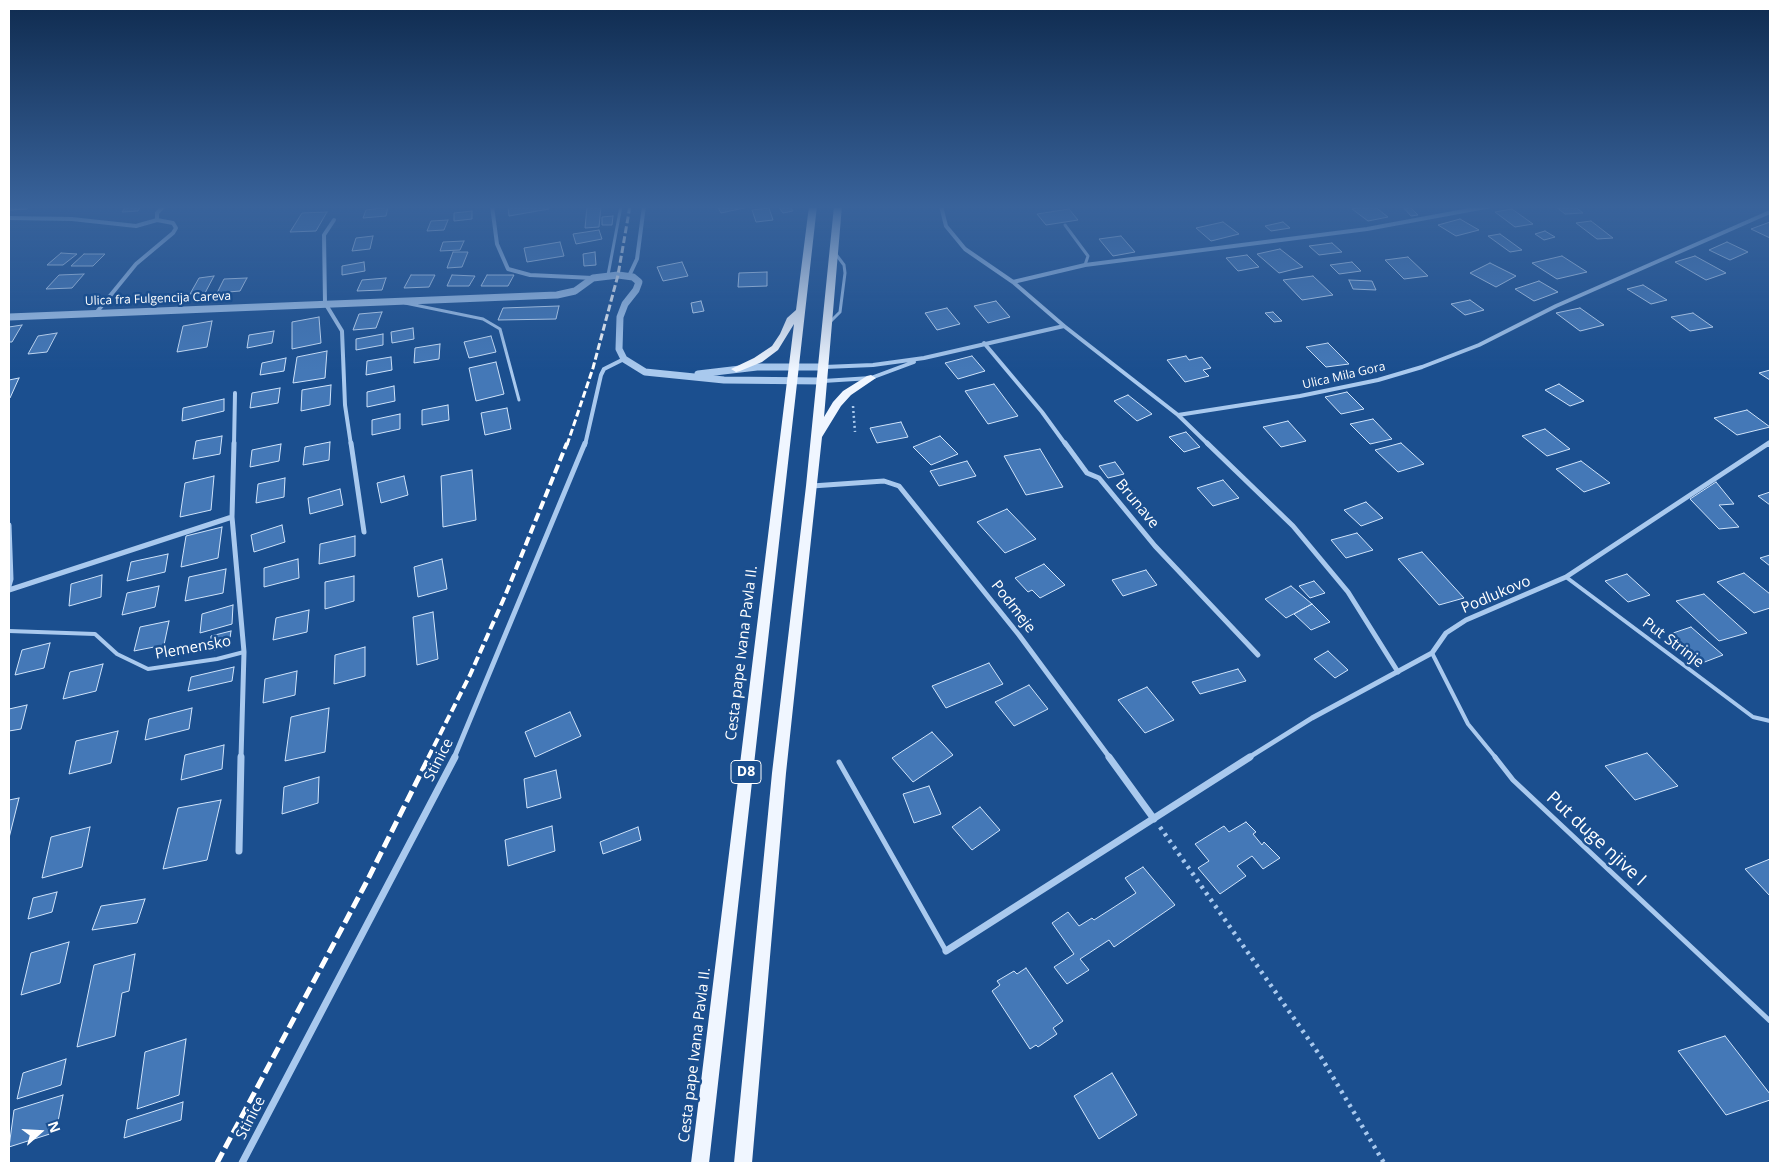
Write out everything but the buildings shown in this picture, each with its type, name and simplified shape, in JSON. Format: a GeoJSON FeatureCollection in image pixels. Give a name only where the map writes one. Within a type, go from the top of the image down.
{"type":"FeatureCollection","features":[{"type":"Feature","properties":{"kind":"main road","name":"Cesta pape Ivana Pavla II."},"geometry":{"type":"LineString","coordinates":[[700,1163],[807,261]]}},
{"type":"Feature","properties":{"kind":"main road","name":"D8"},"geometry":{"type":"LineString","coordinates":[[743,1163],[779,773],[812,486],[833,261]]}},
{"type":"Feature","properties":{"kind":"main road"},"geometry":{"type":"LineString","coordinates":[[736,370],[758,360],[774,348],[785,334],[792,318],[801,310]]}},
{"type":"Feature","properties":{"kind":"main road"},"geometry":{"type":"LineString","coordinates":[[817,436],[837,404],[847,393],[870,378]]}},
{"type":"Feature","properties":{"kind":"street"},"geometry":{"type":"LineString","coordinates":[[96,313],[140,261]]}},
{"type":"Feature","properties":{"kind":"street"},"geometry":{"type":"LineString","coordinates":[[323,261],[325,303],[342,331],[345,405],[364,532]]}},
{"type":"Feature","properties":{"kind":"street"},"geometry":{"type":"LineString","coordinates":[[504,261],[508,269],[530,275],[570,275],[593,278]]}},
{"type":"Feature","properties":{"kind":"street"},"geometry":{"type":"LineString","coordinates":[[636,261],[628,276],[637,278],[639,282],[636,290],[625,304],[620,317],[619,348],[624,359],[645,372],[724,380],[823,382],[870,378],[924,358]]}},
{"type":"Feature","properties":{"kind":"street"},"geometry":{"type":"LineString","coordinates":[[982,261],[1013,282],[1064,326],[1178,415],[1293,526],[1348,592],[1398,672]]}},
{"type":"Feature","properties":{"kind":"street"},"geometry":{"type":"LineString","coordinates":[[1013,282],[1085,265],[1119,261]]}},
{"type":"Feature","properties":{"kind":"street","name":"Ulica Mila Gora"},"geometry":{"type":"LineString","coordinates":[[1178,415],[1300,396],[1378,380],[1422,367],[1479,345],[1556,306],[1659,261]]}},
{"type":"Feature","properties":{"kind":"street","name":"Ulica fra Fulgencija Careva"},"geometry":{"type":"LineString","coordinates":[[9,317],[557,295],[575,291],[593,278],[608,275],[628,276]]}},
{"type":"Feature","properties":{"kind":"street"},"geometry":{"type":"LineString","coordinates":[[678,376],[736,370],[873,365],[924,358],[1064,326]]}},
{"type":"Feature","properties":{"kind":"street","name":"Brunave"},"geometry":{"type":"LineString","coordinates":[[984,343],[1042,412],[1087,473],[1099,478],[1155,546],[1258,655]]}},
{"type":"Feature","properties":{"kind":"street","name":"Stinice"},"geometry":{"type":"LineString","coordinates":[[242,1163],[461,746],[585,445],[601,375],[604,369],[624,359]]}},
{"type":"Feature","properties":{"kind":"street","name":"Plemensko"},"geometry":{"type":"LineString","coordinates":[[235,393],[232,516],[244,652],[239,851]]}},
{"type":"Feature","properties":{"kind":"street","name":"Podlukovo"},"geometry":{"type":"LineString","coordinates":[[946,951],[1312,718],[1432,653],[1446,633],[1466,620],[1566,577],[1770,443]]}},
{"type":"Feature","properties":{"kind":"street","name":"Podmeje"},"geometry":{"type":"LineString","coordinates":[[812,486],[884,481],[899,486],[1019,635],[1154,819]]}},
{"type":"Feature","properties":{"kind":"street"},"geometry":{"type":"LineString","coordinates":[[9,590],[232,516]]}},
{"type":"Feature","properties":{"kind":"street"},"geometry":{"type":"LineString","coordinates":[[9,525],[11,579],[9,586]]}},
{"type":"Feature","properties":{"kind":"lane"},"geometry":{"type":"LineString","coordinates":[[608,275],[611,261]]}},
{"type":"Feature","properties":{"kind":"lane"},"geometry":{"type":"LineString","coordinates":[[1085,265],[1086,261]]}},
{"type":"Feature","properties":{"kind":"lane"},"geometry":{"type":"LineString","coordinates":[[402,300],[406,304],[483,320],[500,328],[519,400]]}},
{"type":"Feature","properties":{"kind":"lane","name":"Put Strinje"},"geometry":{"type":"LineString","coordinates":[[1566,577],[1753,717],[1770,721]]}},
{"type":"Feature","properties":{"kind":"lane","name":"Plemensko"},"geometry":{"type":"LineString","coordinates":[[9,631],[95,634],[116,654],[148,669],[217,659],[244,652]]}},
{"type":"Feature","properties":{"kind":"lane","name":"Put duge njive I"},"geometry":{"type":"LineString","coordinates":[[1432,653],[1468,724],[1514,780],[1770,1021]]}},
{"type":"Feature","properties":{"kind":"lane"},"geometry":{"type":"LineString","coordinates":[[839,762],[946,951]]}},
{"type":"Feature","properties":{"kind":"path"},"geometry":{"type":"LineString","coordinates":[[1154,819],[1321,1056],[1384,1163]]}},
{"type":"Feature","properties":{"kind":"railway"},"geometry":{"type":"LineString","coordinates":[[567,445],[593,368],[620,261]]}},
{"type":"Feature","properties":{"kind":"railway"},"geometry":{"type":"LineString","coordinates":[[428,758],[470,675],[505,596],[567,443]]}},
{"type":"Feature","properties":{"kind":"railway"},"geometry":{"type":"LineString","coordinates":[[217,1163],[366,883],[429,757]]}}]}
